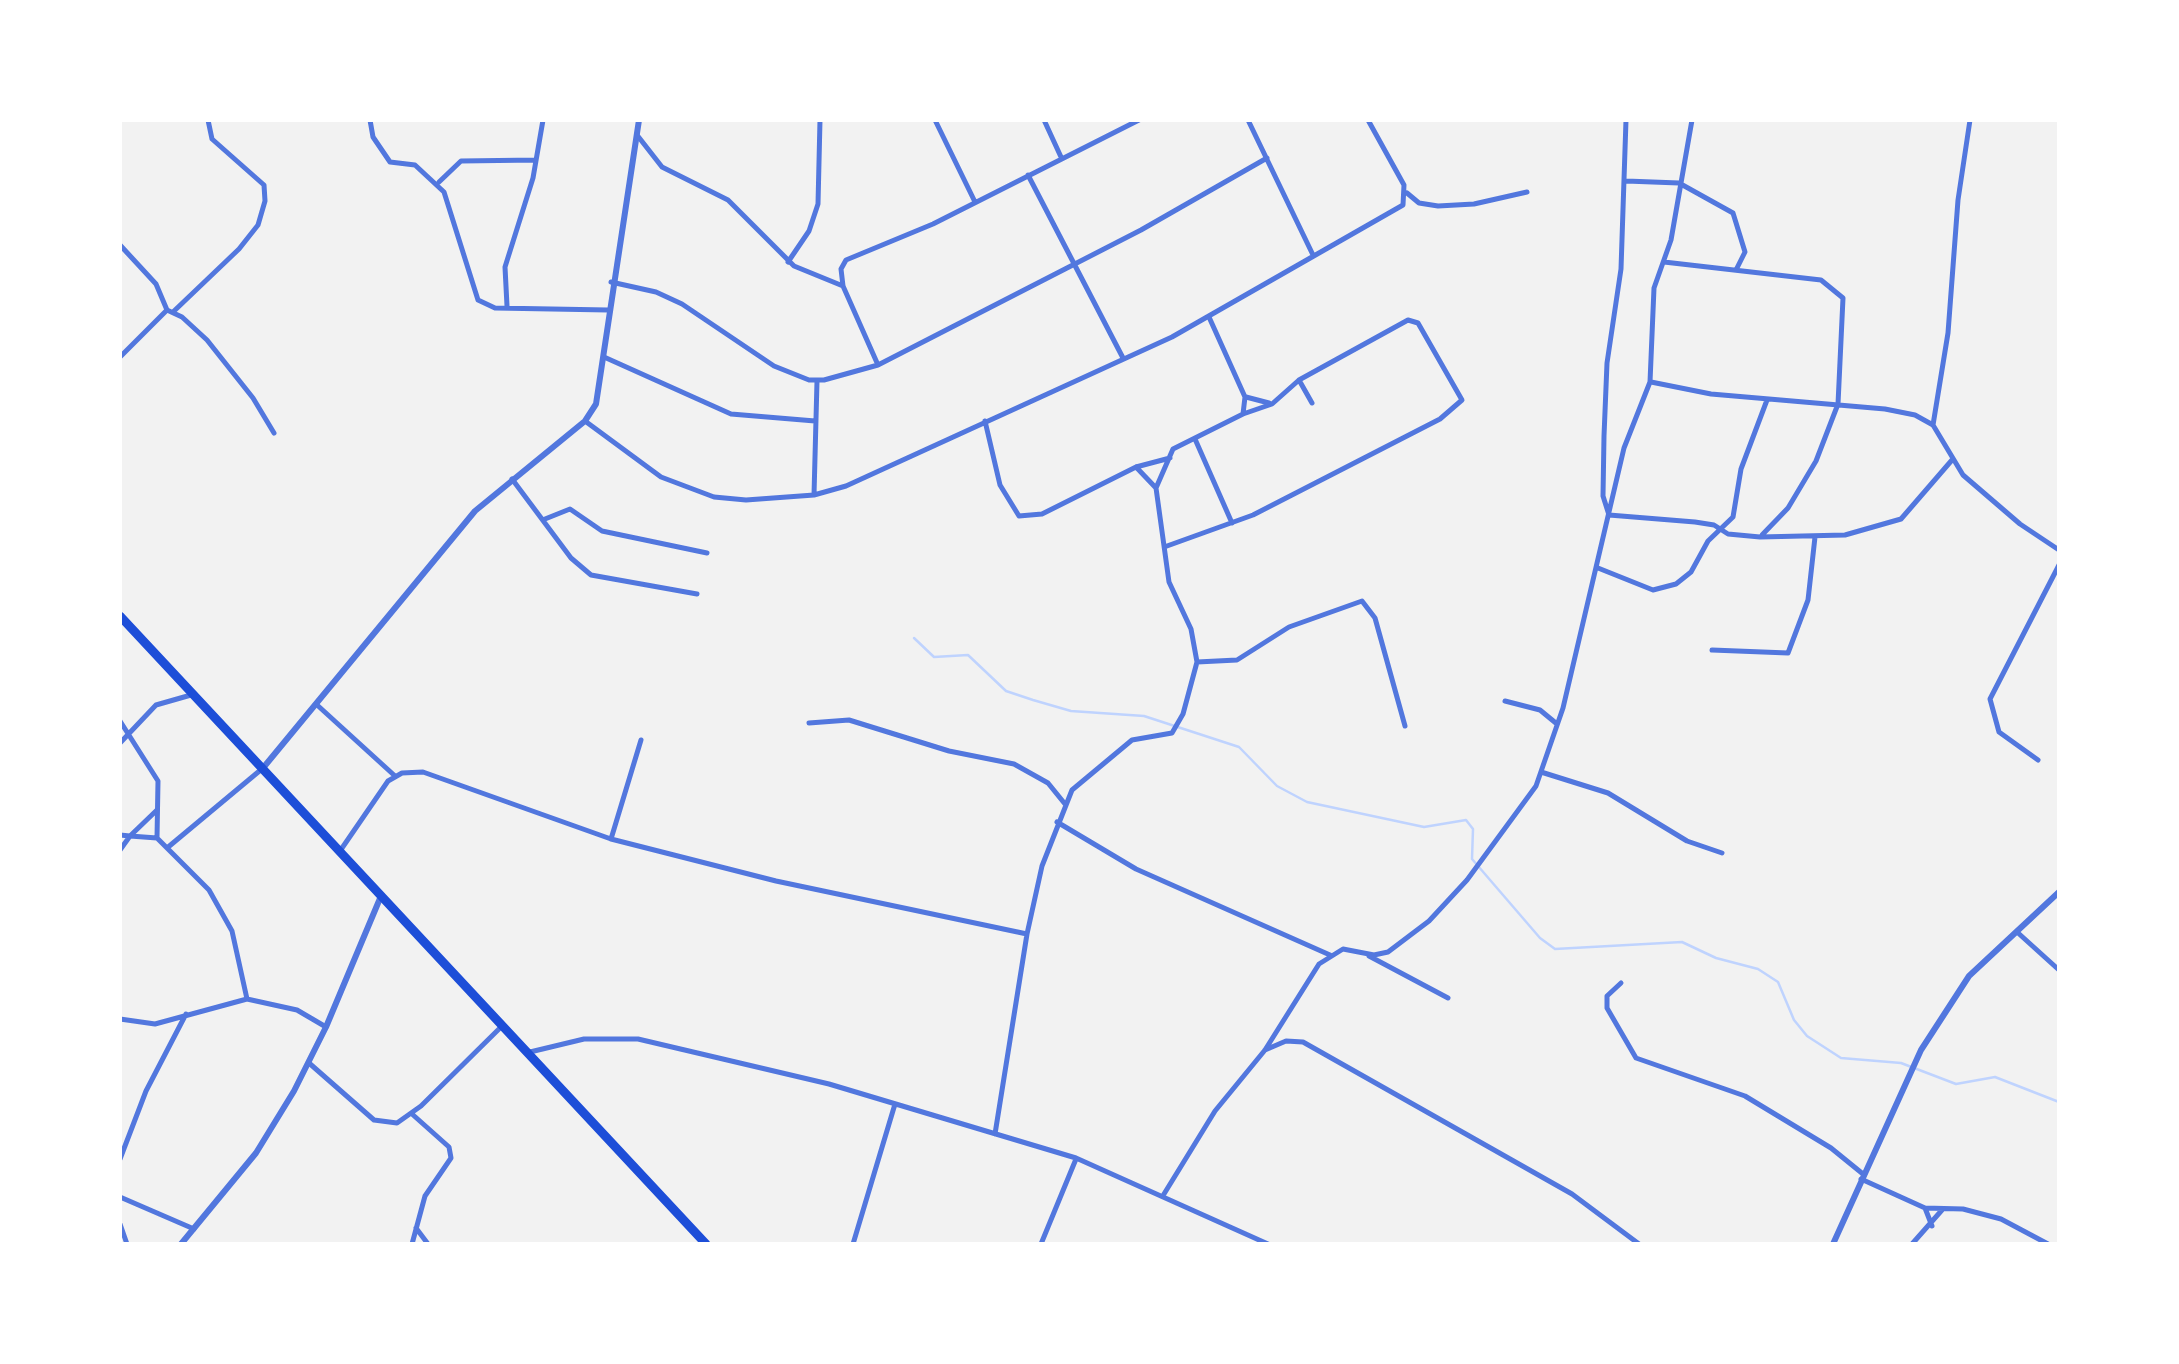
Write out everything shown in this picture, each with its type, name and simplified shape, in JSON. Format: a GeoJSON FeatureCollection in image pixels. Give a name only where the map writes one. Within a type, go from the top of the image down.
{"type":"FeatureCollection","features":[{"type":"Feature","properties":{"kind":"highway"},"geometry":{"type":"LineString","coordinates":[[120,616],[706,1244]]}},
{"type":"Feature","properties":{"kind":"street"},"geometry":{"type":"LineString","coordinates":[[120,357],[239,249],[258,225],[266,200],[264,186],[212,139],[208,120]]}},
{"type":"Feature","properties":{"kind":"street"},"geometry":{"type":"LineString","coordinates":[[370,120],[373,137],[390,162],[416,165],[438,182],[448,201],[472,290],[486,306],[608,310]]}},
{"type":"Feature","properties":{"kind":"street"},"geometry":{"type":"LineString","coordinates":[[508,307],[505,267],[536,160],[543,120]]}},
{"type":"Feature","properties":{"kind":"street"},"geometry":{"type":"LineString","coordinates":[[167,848],[263,768],[446,543],[512,479],[586,421],[596,404],[611,282],[639,120]]}},
{"type":"Feature","properties":{"kind":"street"},"geometry":{"type":"LineString","coordinates":[[788,262],[808,231],[818,204],[820,120]]}},
{"type":"Feature","properties":{"kind":"street"},"geometry":{"type":"LineString","coordinates":[[935,120],[974,202]]}},
{"type":"Feature","properties":{"kind":"street"},"geometry":{"type":"LineString","coordinates":[[1044,120],[1061,157]]}},
{"type":"Feature","properties":{"kind":"street"},"geometry":{"type":"LineString","coordinates":[[878,364],[843,286],[846,260],[1139,120]]}},
{"type":"Feature","properties":{"kind":"street"},"geometry":{"type":"LineString","coordinates":[[1248,120],[1313,254]]}},
{"type":"Feature","properties":{"kind":"street"},"geometry":{"type":"LineString","coordinates":[[1368,120],[1407,193],[1419,203],[1474,204],[1527,192]]}},
{"type":"Feature","properties":{"kind":"street"},"geometry":{"type":"LineString","coordinates":[[1609,515],[1603,496],[1607,363],[1621,269],[1626,120]]}},
{"type":"Feature","properties":{"kind":"street"},"geometry":{"type":"LineString","coordinates":[[1366,954],[1396,947],[1467,880],[1529,798],[1541,772],[1558,724],[1598,568],[1624,448],[1650,382],[1654,288],[1664,262],[1692,120]]}},
{"type":"Feature","properties":{"kind":"street"},"geometry":{"type":"LineString","coordinates":[[1933,425],[1948,332],[1958,200],[1970,120]]}},
{"type":"Feature","properties":{"kind":"street"},"geometry":{"type":"LineString","coordinates":[[637,135],[662,167],[728,200],[788,262],[843,286]]}},
{"type":"Feature","properties":{"kind":"street"},"geometry":{"type":"LineString","coordinates":[[611,282],[656,292],[682,304],[774,366],[817,381],[878,364],[1268,158]]}},
{"type":"Feature","properties":{"kind":"street"},"geometry":{"type":"LineString","coordinates":[[438,182],[460,161],[536,160]]}},
{"type":"Feature","properties":{"kind":"street"},"geometry":{"type":"LineString","coordinates":[[1028,174],[1123,358]]}},
{"type":"Feature","properties":{"kind":"street"},"geometry":{"type":"LineString","coordinates":[[1626,180],[1679,183],[1724,207],[1738,219],[1746,252],[1736,270]]}},
{"type":"Feature","properties":{"kind":"street"},"geometry":{"type":"LineString","coordinates":[[586,421],[662,477],[714,497],[746,500],[814,494],[846,486],[1209,316],[1403,205],[1407,193]]}},
{"type":"Feature","properties":{"kind":"street"},"geometry":{"type":"LineString","coordinates":[[120,244],[163,294],[170,311],[207,340],[253,398],[274,433]]}},
{"type":"Feature","properties":{"kind":"street"},"geometry":{"type":"LineString","coordinates":[[1664,262],[1821,280],[1840,293],[1844,308],[1838,404],[1816,461],[1788,508],[1760,537]]}},
{"type":"Feature","properties":{"kind":"street"},"geometry":{"type":"LineString","coordinates":[[1209,316],[1245,397],[1243,414]]}},
{"type":"Feature","properties":{"kind":"street"},"geometry":{"type":"LineString","coordinates":[[1156,488],[1174,449],[1243,414],[1272,404],[1299,380],[1392,325],[1413,320],[1454,380],[1462,400],[1456,410],[1440,419],[1232,523],[1168,546]]}},
{"type":"Feature","properties":{"kind":"street"},"geometry":{"type":"LineString","coordinates":[[604,357],[731,414],[815,420]]}},
{"type":"Feature","properties":{"kind":"street"},"geometry":{"type":"LineString","coordinates":[[1299,380],[1312,403]]}},
{"type":"Feature","properties":{"kind":"street"},"geometry":{"type":"LineString","coordinates":[[814,494],[817,381]]}},
{"type":"Feature","properties":{"kind":"street"},"geometry":{"type":"LineString","coordinates":[[1650,382],[1767,400],[1902,411],[1933,425],[1952,460],[2020,524],[2059,550]]}},
{"type":"Feature","properties":{"kind":"street"},"geometry":{"type":"LineString","coordinates":[[1245,397],[1272,404]]}},
{"type":"Feature","properties":{"kind":"street"},"geometry":{"type":"LineString","coordinates":[[1598,568],[1640,586],[1667,588],[1697,566],[1719,529],[1733,517],[1742,469],[1767,400]]}},
{"type":"Feature","properties":{"kind":"street"},"geometry":{"type":"LineString","coordinates":[[985,421],[1000,484],[1018,516],[1042,514],[1136,467],[1170,458]]}},
{"type":"Feature","properties":{"kind":"street"},"geometry":{"type":"LineString","coordinates":[[1195,440],[1232,523]]}},
{"type":"Feature","properties":{"kind":"street"},"geometry":{"type":"LineString","coordinates":[[1609,515],[1676,520],[1760,537],[1845,535],[1901,519],[1952,460]]}},
{"type":"Feature","properties":{"kind":"street"},"geometry":{"type":"LineString","coordinates":[[995,1134],[1027,934],[1042,866],[1065,804],[1082,780],[1132,740],[1176,728],[1197,662],[1191,630],[1169,582],[1168,546],[1156,488],[1136,467]]}},
{"type":"Feature","properties":{"kind":"street"},"geometry":{"type":"LineString","coordinates":[[512,479],[571,558],[590,574],[697,594]]}},
{"type":"Feature","properties":{"kind":"street"},"geometry":{"type":"LineString","coordinates":[[545,519],[570,509],[602,531],[707,554]]}},
{"type":"Feature","properties":{"kind":"street"},"geometry":{"type":"LineString","coordinates":[[1712,650],[1788,653],[1808,600],[1816,537]]}},
{"type":"Feature","properties":{"kind":"street"},"geometry":{"type":"LineString","coordinates":[[2038,760],[1999,732],[1990,699],[2059,566]]}},
{"type":"Feature","properties":{"kind":"street"},"geometry":{"type":"LineString","coordinates":[[1197,662],[1237,660],[1289,628],[1362,600],[1375,618],[1405,726]]}},
{"type":"Feature","properties":{"kind":"street"},"geometry":{"type":"LineString","coordinates":[[120,743],[156,705],[191,695]]}},
{"type":"Feature","properties":{"kind":"street"},"geometry":{"type":"LineString","coordinates":[[1505,701],[1540,710],[1558,724]]}},
{"type":"Feature","properties":{"kind":"street"},"geometry":{"type":"LineString","coordinates":[[316,704],[395,776]]}},
{"type":"Feature","properties":{"kind":"street"},"geometry":{"type":"LineString","coordinates":[[809,723],[849,720],[949,751],[1014,764],[1048,783],[1065,804]]}},
{"type":"Feature","properties":{"kind":"street"},"geometry":{"type":"LineString","coordinates":[[120,721],[158,781],[157,838]]}},
{"type":"Feature","properties":{"kind":"street"},"geometry":{"type":"LineString","coordinates":[[612,839],[642,740]]}},
{"type":"Feature","properties":{"kind":"street"},"geometry":{"type":"LineString","coordinates":[[340,852],[381,788],[395,776],[423,772],[612,839],[776,881],[1027,934]]}},
{"type":"Feature","properties":{"kind":"street"},"geometry":{"type":"LineString","coordinates":[[1541,772],[1608,793],[1687,841],[1722,853]]}},
{"type":"Feature","properties":{"kind":"street"},"geometry":{"type":"LineString","coordinates":[[120,850],[159,808]]}},
{"type":"Feature","properties":{"kind":"street"},"geometry":{"type":"LineString","coordinates":[[1058,822],[1136,869],[1330,954]]}},
{"type":"Feature","properties":{"kind":"street"},"geometry":{"type":"LineString","coordinates":[[120,835],[157,838],[208,890],[227,917],[247,999]]}},
{"type":"Feature","properties":{"kind":"street"},"geometry":{"type":"LineString","coordinates":[[1833,1244],[1921,1050],[1969,976],[2059,892]]}},
{"type":"Feature","properties":{"kind":"street"},"geometry":{"type":"LineString","coordinates":[[181,1244],[256,1152],[309,1063],[381,896]]}},
{"type":"Feature","properties":{"kind":"street"},"geometry":{"type":"LineString","coordinates":[[2015,930],[2059,970]]}},
{"type":"Feature","properties":{"kind":"street"},"geometry":{"type":"LineString","coordinates":[[1164,1194],[1215,1111],[1264,1050],[1319,964],[1330,954],[1352,949],[1366,954],[1448,998]]}},
{"type":"Feature","properties":{"kind":"street"},"geometry":{"type":"LineString","coordinates":[[1621,983],[1607,996],[1607,1008],[1623,1041],[1643,1064],[1731,1088],[1831,1148],[1862,1176],[1924,1208],[2001,1218],[2048,1244]]}},
{"type":"Feature","properties":{"kind":"street"},"geometry":{"type":"LineString","coordinates":[[120,1019],[144,1025],[247,999],[296,1010],[326,1027]]}},
{"type":"Feature","properties":{"kind":"street"},"geometry":{"type":"LineString","coordinates":[[120,1159],[146,1092],[186,1014]]}},
{"type":"Feature","properties":{"kind":"street"},"geometry":{"type":"LineString","coordinates":[[309,1063],[380,1124],[397,1124],[504,1024]]}},
{"type":"Feature","properties":{"kind":"street"},"geometry":{"type":"LineString","coordinates":[[530,1052],[584,1039],[638,1039],[896,1104],[1076,1158],[1164,1194],[1268,1244]]}},
{"type":"Feature","properties":{"kind":"street"},"geometry":{"type":"LineString","coordinates":[[1264,1050],[1286,1041],[1304,1042],[1572,1194],[1639,1244]]}},
{"type":"Feature","properties":{"kind":"street"},"geometry":{"type":"LineString","coordinates":[[853,1244],[896,1104]]}},
{"type":"Feature","properties":{"kind":"street"},"geometry":{"type":"LineString","coordinates":[[412,1114],[449,1147],[451,1158],[425,1196],[412,1244]]}},
{"type":"Feature","properties":{"kind":"street"},"geometry":{"type":"LineString","coordinates":[[1041,1244],[1076,1158]]}},
{"type":"Feature","properties":{"kind":"street"},"geometry":{"type":"LineString","coordinates":[[120,1197],[194,1230]]}},
{"type":"Feature","properties":{"kind":"street"},"geometry":{"type":"LineString","coordinates":[[1924,1208],[1932,1226]]}},
{"type":"Feature","properties":{"kind":"street"},"geometry":{"type":"LineString","coordinates":[[1912,1244],[1932,1226],[1942,1210]]}},
{"type":"Feature","properties":{"kind":"street"},"geometry":{"type":"LineString","coordinates":[[120,1224],[127,1244]]}},
{"type":"Feature","properties":{"kind":"street"},"geometry":{"type":"LineString","coordinates":[[416,1228],[428,1244]]}},
{"type":"Feature","properties":{"kind":"waterway"},"geometry":{"type":"LineString","coordinates":[[914,638],[934,657],[968,655],[1006,691],[1071,711],[1144,716],[1239,747],[1277,786],[1307,802],[1424,827],[1466,820],[1473,829],[1472,859],[1540,938],[1555,949],[1682,942],[1716,958],[1758,969],[1778,982],[1794,1020],[1807,1036],[1841,1058],[1901,1063],[1956,1084],[1995,1077],[2059,1102]]}}]}
